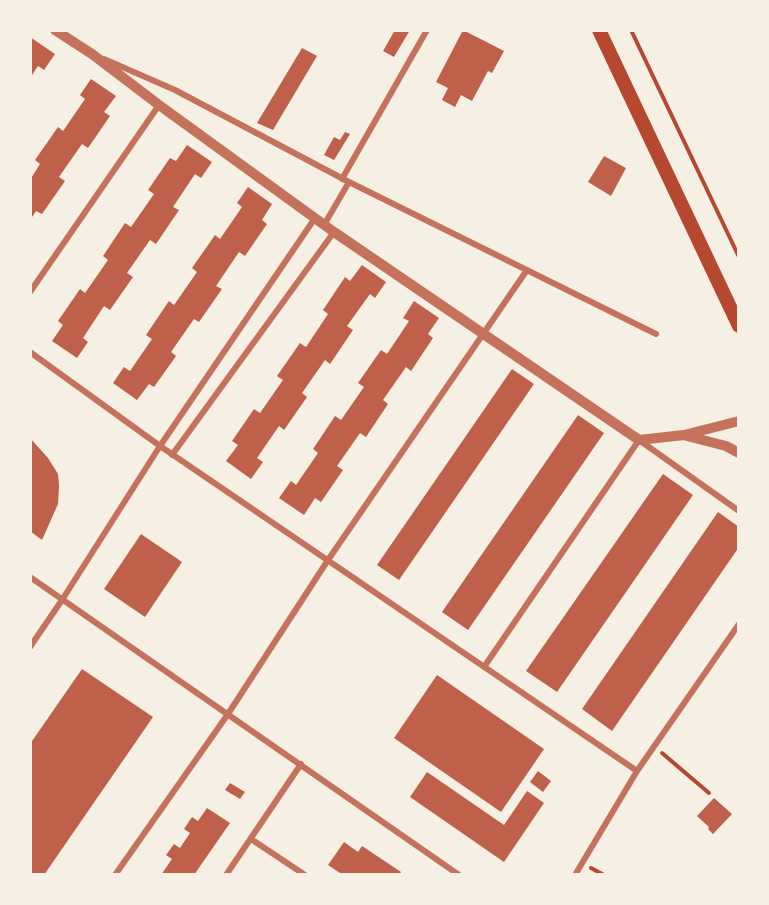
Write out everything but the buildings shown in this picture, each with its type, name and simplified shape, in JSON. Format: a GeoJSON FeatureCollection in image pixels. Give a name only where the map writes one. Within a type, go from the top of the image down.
{"type":"FeatureCollection","features":[{"type":"Feature","properties":{"kind":"main road"},"geometry":{"type":"LineString","coordinates":[[599,30],[739,326]]}},
{"type":"Feature","properties":{"kind":"street"},"geometry":{"type":"LineString","coordinates":[[55,30],[92,54],[334,232],[739,511]]}},
{"type":"Feature","properties":{"kind":"street"},"geometry":{"type":"LineString","coordinates":[[342,179],[428,30]]}},
{"type":"Feature","properties":{"kind":"street"},"geometry":{"type":"LineString","coordinates":[[92,54],[175,90],[342,179],[656,334]]}},
{"type":"Feature","properties":{"kind":"street"},"geometry":{"type":"LineString","coordinates":[[30,291],[159,105]]}},
{"type":"Feature","properties":{"kind":"street"},"geometry":{"type":"LineString","coordinates":[[30,647],[160,447],[349,182]]}},
{"type":"Feature","properties":{"kind":"street"},"geometry":{"type":"LineString","coordinates":[[172,455],[334,232]]}},
{"type":"Feature","properties":{"kind":"street"},"geometry":{"type":"LineString","coordinates":[[115,875],[228,714],[328,560],[527,270]]}},
{"type":"Feature","properties":{"kind":"street"},"geometry":{"type":"LineString","coordinates":[[30,352],[160,447],[637,771]]}},
{"type":"Feature","properties":{"kind":"street"},"geometry":{"type":"LineString","coordinates":[[484,667],[639,440],[684,435],[739,421]]}},
{"type":"Feature","properties":{"kind":"street"},"geometry":{"type":"LineString","coordinates":[[684,435],[726,446],[739,453]]}},
{"type":"Feature","properties":{"kind":"street"},"geometry":{"type":"LineString","coordinates":[[30,578],[459,875]]}},
{"type":"Feature","properties":{"kind":"street"},"geometry":{"type":"LineString","coordinates":[[575,875],[637,771],[739,624]]}},
{"type":"Feature","properties":{"kind":"street"},"geometry":{"type":"LineString","coordinates":[[226,875],[301,764]]}},
{"type":"Feature","properties":{"kind":"street"},"geometry":{"type":"LineString","coordinates":[[251,838],[305,875]]}},
{"type":"Feature","properties":{"kind":"path"},"geometry":{"type":"LineString","coordinates":[[632,30],[739,257]]}},
{"type":"Feature","properties":{"kind":"path"},"geometry":{"type":"LineString","coordinates":[[654,747],[709,794]]}},
{"type":"Feature","properties":{"kind":"path"},"geometry":{"type":"LineString","coordinates":[[623,875],[631,875]]}}]}
